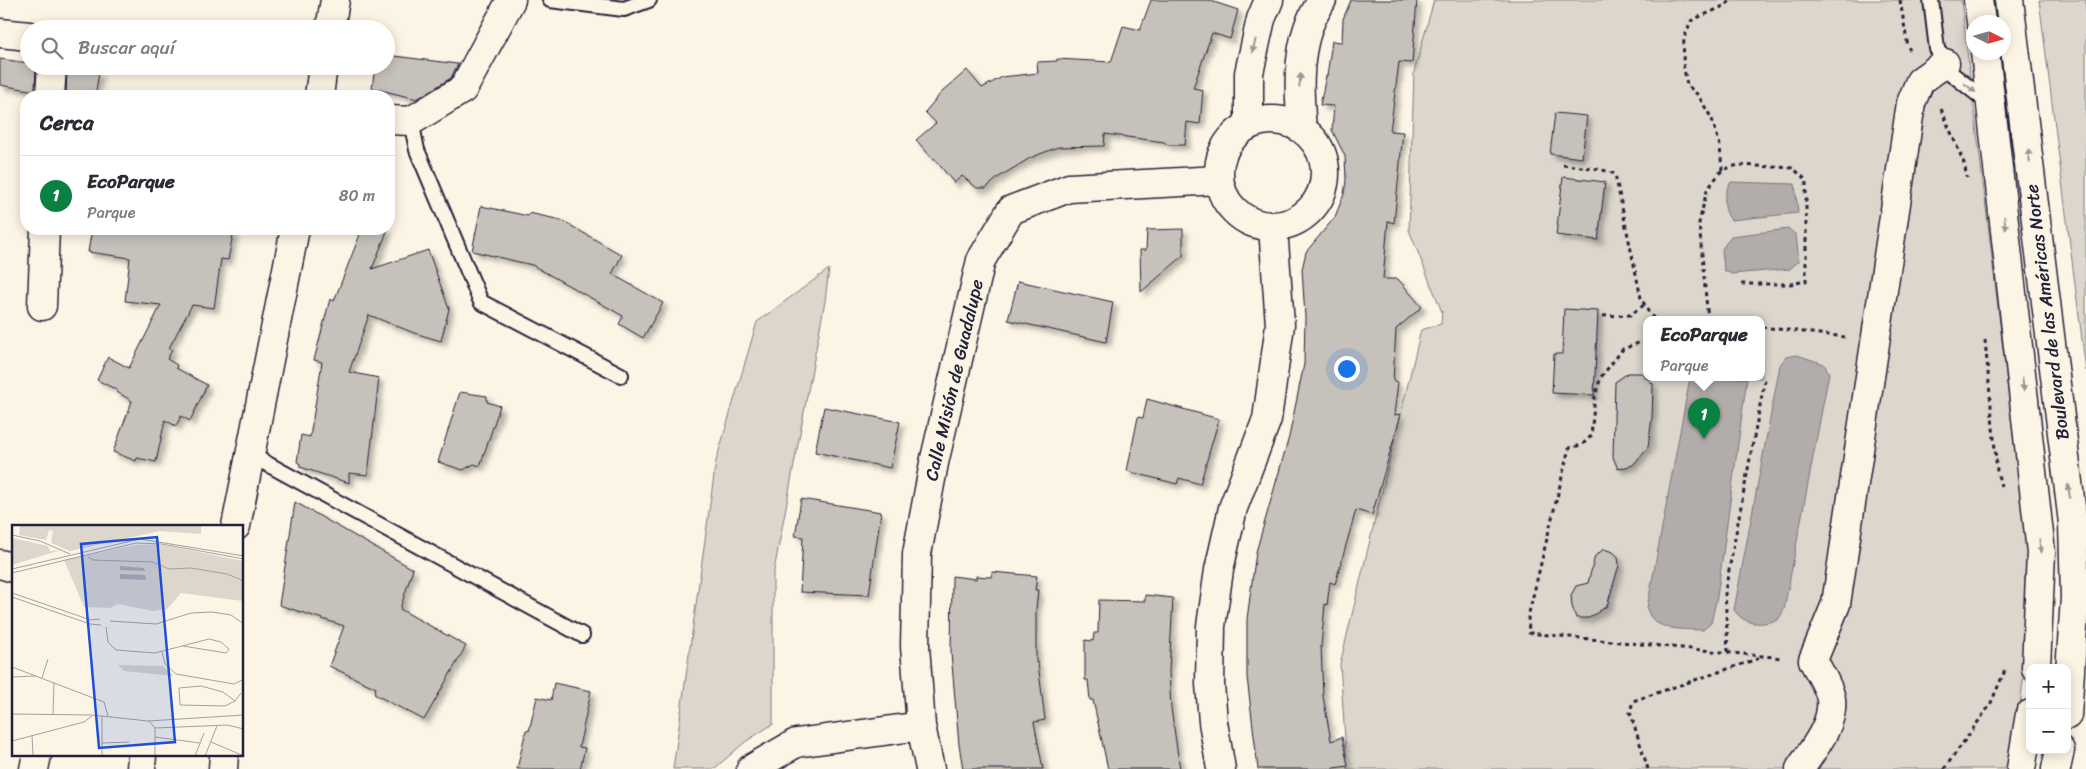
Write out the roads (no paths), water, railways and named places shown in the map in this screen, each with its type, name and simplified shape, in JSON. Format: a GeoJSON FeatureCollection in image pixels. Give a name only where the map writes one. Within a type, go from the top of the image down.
{"type":"FeatureCollection","features":[{"type":"Feature","properties":{"kind":"street"},"geometry":{"type":"LineString","coordinates":[[331,20],[334,0]]}},
{"type":"Feature","properties":{"kind":"street"},"geometry":{"type":"LineString","coordinates":[[400,121],[463,89],[511,0]]}},
{"type":"Feature","properties":{"kind":"street"},"geometry":{"type":"LineString","coordinates":[[1249,125],[1248,72],[1261,19],[1269,0]]}},
{"type":"Feature","properties":{"kind":"street"},"geometry":{"type":"LineString","coordinates":[[1302,128],[1298,87],[1302,57],[1308,28],[1322,0]]}},
{"type":"Feature","properties":{"kind":"street"},"geometry":{"type":"LineString","coordinates":[[1978,0],[1980,15]]}},
{"type":"Feature","properties":{"kind":"street","name":"Boulevard de las Américas Norte"},"geometry":{"type":"LineString","coordinates":[[2010,0],[2073,523],[2075,598],[2067,709]]}},
{"type":"Feature","properties":{"kind":"street"},"geometry":{"type":"LineString","coordinates":[[0,33],[20,35]]}},
{"type":"Feature","properties":{"kind":"street","name":"Boulevard de las Américas Norte"},"geometry":{"type":"LineString","coordinates":[[1986,60],[2041,552],[2036,664]]}},
{"type":"Feature","properties":{"kind":"street"},"geometry":{"type":"LineString","coordinates":[[1800,769],[1825,730],[1831,711],[1831,698],[1813,660],[1836,604],[1911,104],[1920,81],[1935,70]]}},
{"type":"Feature","properties":{"kind":"street"},"geometry":{"type":"LineString","coordinates":[[50,90],[51,75]]}},
{"type":"Feature","properties":{"kind":"street"},"geometry":{"type":"LineString","coordinates":[[320,90],[322,75]]}},
{"type":"Feature","properties":{"kind":"street"},"geometry":{"type":"LineString","coordinates":[[1266,120],[1285,121],[1302,128],[1315,140],[1323,155],[1326,172],[1324,189],[1316,204],[1304,217],[1290,224],[1273,227],[1257,225],[1237,213],[1223,195],[1219,180],[1220,163],[1225,148],[1235,135],[1249,125],[1266,120]]}},
{"type":"Feature","properties":{"kind":"street","name":"Calle Misión de Guadalupe"},"geometry":{"type":"LineString","coordinates":[[930,769],[922,726],[915,646],[917,554],[934,463],[981,260],[1012,210],[1069,188],[1219,180]]}},
{"type":"Feature","properties":{"kind":"street"},"geometry":{"type":"LineString","coordinates":[[1221,769],[1213,722],[1210,684],[1211,626],[1219,570],[1233,508],[1267,419],[1280,325],[1273,227]]}},
{"type":"Feature","properties":{"kind":"street"},"geometry":{"type":"LineString","coordinates":[[42,306],[45,235]]}},
{"type":"Feature","properties":{"kind":"street"},"geometry":{"type":"LineString","coordinates":[[235,525],[294,235]]}},
{"type":"Feature","properties":{"kind":"street"},"geometry":{"type":"LineString","coordinates":[[751,769],[796,743],[922,726]]}},
{"type":"Feature","properties":{"kind":"street"},"geometry":{"type":"LineString","coordinates":[[2021,769],[2026,738]]}},
{"type":"Feature","properties":{"kind":"street"},"geometry":{"type":"LineString","coordinates":[[2056,769],[2059,754]]}},
{"type":"Feature","properties":{"kind":"street"},"geometry":{"type":"LineString","coordinates":[[34,769],[37,756]]}},
{"type":"Feature","properties":{"kind":"street"},"geometry":{"type":"LineString","coordinates":[[141,769],[142,756]]}},
{"type":"Feature","properties":{"kind":"street"},"geometry":{"type":"LineString","coordinates":[[223,769],[224,756]]}},
{"type":"Feature","properties":{"kind":"lane"},"geometry":{"type":"LineString","coordinates":[[550,0],[624,9],[649,0]]}},
{"type":"Feature","properties":{"kind":"lane"},"geometry":{"type":"LineString","coordinates":[[1931,0],[1937,49],[1935,70],[1952,74],[1992,105]]}},
{"type":"Feature","properties":{"kind":"lane"},"geometry":{"type":"LineString","coordinates":[[400,121],[417,150],[481,302],[621,375]]}},
{"type":"Feature","properties":{"kind":"lane"},"geometry":{"type":"LineString","coordinates":[[249,454],[582,635]]}},
{"type":"Feature","properties":{"kind":"place","name":"EcoParque"},"geometry":{"type":"Point","coordinates":[1704,439]}}]}
